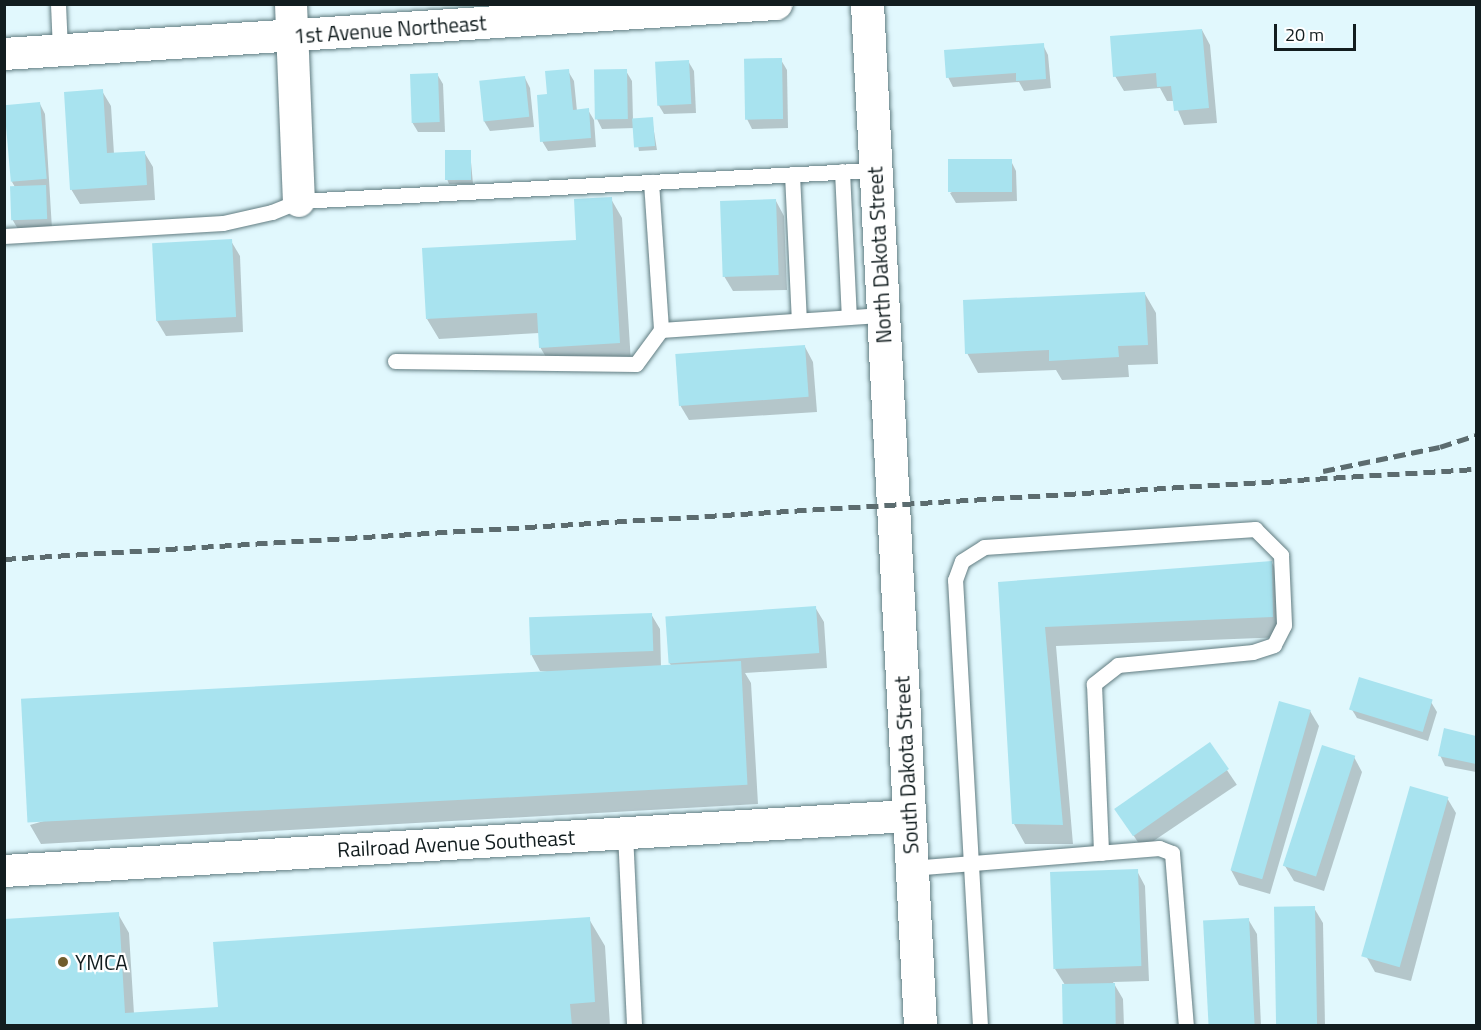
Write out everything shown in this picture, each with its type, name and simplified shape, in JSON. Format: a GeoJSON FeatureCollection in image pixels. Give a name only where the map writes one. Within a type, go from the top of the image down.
{"type":"FeatureCollection","features":[{"type":"Feature","properties":{"kind":"street"},"geometry":{"type":"LineString","coordinates":[[291,4],[299,201]]}},
{"type":"Feature","properties":{"kind":"street","name":"1st Avenue Northeast"},"geometry":{"type":"LineString","coordinates":[[4,54],[776,4]]}},
{"type":"Feature","properties":{"kind":"street","name":"North Dakota Street"},"geometry":{"type":"LineString","coordinates":[[867,4],[892,505]]}},
{"type":"Feature","properties":{"kind":"street","name":"South Dakota Street"},"geometry":{"type":"LineString","coordinates":[[892,505],[920,1026]]}},
{"type":"Feature","properties":{"kind":"street","name":"Railroad Avenue Southeast"},"geometry":{"type":"LineString","coordinates":[[4,871],[908,816]]}},
{"type":"Feature","properties":{"kind":"lane"},"geometry":{"type":"LineString","coordinates":[[58,4],[60,50]]}},
{"type":"Feature","properties":{"kind":"lane"},"geometry":{"type":"LineString","coordinates":[[4,236],[223,223],[272,212],[299,201],[874,170]]}},
{"type":"Feature","properties":{"kind":"lane"},"geometry":{"type":"LineString","coordinates":[[842,171],[849,317]]}},
{"type":"Feature","properties":{"kind":"lane"},"geometry":{"type":"LineString","coordinates":[[792,174],[799,320]]}},
{"type":"Feature","properties":{"kind":"lane"},"geometry":{"type":"LineString","coordinates":[[395,361],[636,364],[661,330],[651,182]]}},
{"type":"Feature","properties":{"kind":"lane"},"geometry":{"type":"LineString","coordinates":[[844,208],[876,206]]}},
{"type":"Feature","properties":{"kind":"lane"},"geometry":{"type":"LineString","coordinates":[[661,330],[882,315]]}},
{"type":"Feature","properties":{"kind":"lane"},"geometry":{"type":"LineString","coordinates":[[980,1026],[969,863],[955,580],[962,561],[984,547],[1255,529],[1281,555],[1284,625],[1275,645],[1252,652],[1118,665],[1094,684],[1101,853]]}},
{"type":"Feature","properties":{"kind":"lane"},"geometry":{"type":"LineString","coordinates":[[624,833],[634,1026]]}},
{"type":"Feature","properties":{"kind":"lane"},"geometry":{"type":"LineString","coordinates":[[911,868],[1159,848],[1172,853],[1186,1026]]}},
{"type":"Feature","properties":{"kind":"building"},"geometry":{"type":"Polygon","coordinates":[[[1202,29],[1209,108],[1174,111],[1171,86],[1157,87],[1156,73],[1113,77],[1110,36],[1202,29]]]}},
{"type":"Feature","properties":{"kind":"building"},"geometry":{"type":"Polygon","coordinates":[[[1044,43],[1046,79],[1016,81],[1016,73],[946,78],[944,50],[1044,43]]]}},
{"type":"Feature","properties":{"kind":"building"},"geometry":{"type":"Polygon","coordinates":[[[782,58],[783,119],[745,120],[744,59],[782,58]]]}},
{"type":"Feature","properties":{"kind":"building"},"geometry":{"type":"Polygon","coordinates":[[[689,60],[691,104],[657,106],[655,62],[689,60]]]}},
{"type":"Feature","properties":{"kind":"building"},"geometry":{"type":"Polygon","coordinates":[[[569,69],[573,110],[589,108],[591,138],[540,142],[537,95],[547,94],[545,71],[569,69]]]}},
{"type":"Feature","properties":{"kind":"building"},"geometry":{"type":"Polygon","coordinates":[[[627,69],[628,119],[595,120],[594,70],[627,69]]]}},
{"type":"Feature","properties":{"kind":"building"},"geometry":{"type":"Polygon","coordinates":[[[438,73],[440,122],[412,123],[410,74],[438,73]]]}},
{"type":"Feature","properties":{"kind":"building"},"geometry":{"type":"Polygon","coordinates":[[[525,76],[529,117],[484,122],[479,81],[525,76]]]}},
{"type":"Feature","properties":{"kind":"building"},"geometry":{"type":"Polygon","coordinates":[[[103,89],[107,153],[145,151],[147,185],[70,190],[64,92],[103,89]]]}},
{"type":"Feature","properties":{"kind":"building"},"geometry":{"type":"Polygon","coordinates":[[[40,102],[47,179],[11,182],[4,105],[40,102]]]}},
{"type":"Feature","properties":{"kind":"building"},"geometry":{"type":"Polygon","coordinates":[[[653,117],[655,146],[634,147],[632,118],[653,117]]]}},
{"type":"Feature","properties":{"kind":"building"},"geometry":{"type":"Polygon","coordinates":[[[445,150],[471,150],[471,180],[445,180],[445,150]]]}},
{"type":"Feature","properties":{"kind":"building"},"geometry":{"type":"Polygon","coordinates":[[[948,159],[1012,159],[1012,192],[948,192],[948,159]]]}},
{"type":"Feature","properties":{"kind":"building"},"geometry":{"type":"Polygon","coordinates":[[[46,185],[47,219],[11,220],[10,186],[46,185]]]}},
{"type":"Feature","properties":{"kind":"building"},"geometry":{"type":"Polygon","coordinates":[[[612,197],[620,343],[539,348],[537,313],[426,319],[422,248],[576,240],[574,199],[612,197]]]}},
{"type":"Feature","properties":{"kind":"building"},"geometry":{"type":"Polygon","coordinates":[[[776,199],[779,275],[723,277],[720,201],[776,199]]]}},
{"type":"Feature","properties":{"kind":"building"},"geometry":{"type":"Polygon","coordinates":[[[232,239],[236,317],[156,321],[152,243],[232,239]]]}},
{"type":"Feature","properties":{"kind":"building"},"geometry":{"type":"Polygon","coordinates":[[[1145,292],[1148,345],[1118,346],[1119,357],[1049,361],[1049,350],[965,354],[963,300],[1145,292]]]}},
{"type":"Feature","properties":{"kind":"building"},"geometry":{"type":"Polygon","coordinates":[[[805,345],[809,397],[679,406],[675,354],[805,345]]]}},
{"type":"Feature","properties":{"kind":"building"},"geometry":{"type":"Polygon","coordinates":[[[1272,561],[1273,617],[1045,627],[1063,825],[1012,824],[998,582],[1272,561]]]}},
{"type":"Feature","properties":{"kind":"building"},"geometry":{"type":"Polygon","coordinates":[[[816,606],[819,653],[669,663],[665,617],[816,606]]]}},
{"type":"Feature","properties":{"kind":"building"},"geometry":{"type":"Polygon","coordinates":[[[652,613],[653,651],[530,655],[529,617],[652,613]]]}},
{"type":"Feature","properties":{"kind":"building"},"geometry":{"type":"Polygon","coordinates":[[[741,661],[747,785],[27,823],[21,699],[741,661]]]}},
{"type":"Feature","properties":{"kind":"building"},"geometry":{"type":"Polygon","coordinates":[[[1359,677],[1433,700],[1423,732],[1349,710],[1359,677]]]}},
{"type":"Feature","properties":{"kind":"building"},"geometry":{"type":"Polygon","coordinates":[[[1279,701],[1311,710],[1262,879],[1230,870],[1279,701]]]}},
{"type":"Feature","properties":{"kind":"building"},"geometry":{"type":"Polygon","coordinates":[[[1444,728],[1476,736],[1476,764],[1438,756],[1444,728]]]}},
{"type":"Feature","properties":{"kind":"building"},"geometry":{"type":"Polygon","coordinates":[[[1210,742],[1229,769],[1133,836],[1114,809],[1210,742]]]}},
{"type":"Feature","properties":{"kind":"building"},"geometry":{"type":"Polygon","coordinates":[[[1322,745],[1355,756],[1316,877],[1283,866],[1322,745]]]}},
{"type":"Feature","properties":{"kind":"building"},"geometry":{"type":"Polygon","coordinates":[[[1410,786],[1448,797],[1400,967],[1361,956],[1410,786]]]}},
{"type":"Feature","properties":{"kind":"building"},"geometry":{"type":"Polygon","coordinates":[[[1138,869],[1141,966],[1053,969],[1050,872],[1138,869]]]}},
{"type":"Feature","properties":{"kind":"building"},"geometry":{"type":"Polygon","coordinates":[[[1315,906],[1317,1026],[1276,1026],[1274,907],[1315,906]]]}},
{"type":"Feature","properties":{"kind":"building"},"geometry":{"type":"Polygon","coordinates":[[[119,912],[125,1013],[218,1007],[213,942],[590,917],[595,1002],[570,1004],[572,1026],[4,1026],[4,919],[119,912]]]}},
{"type":"Feature","properties":{"kind":"building"},"geometry":{"type":"Polygon","coordinates":[[[1249,918],[1255,1026],[1209,1026],[1203,920],[1249,918]]]}},
{"type":"Feature","properties":{"kind":"building"},"geometry":{"type":"Polygon","coordinates":[[[1115,983],[1116,1026],[1063,1026],[1062,984],[1115,983]]]}},
{"type":"Feature","properties":{"kind":"railway"},"geometry":{"type":"LineString","coordinates":[[1323,471],[1440,447],[1476,435]]}},
{"type":"Feature","properties":{"kind":"railway"},"geometry":{"type":"LineString","coordinates":[[4,559],[1476,469]]}},
{"type":"Feature","properties":{"kind":"place","name":"YMCA"},"geometry":{"type":"Point","coordinates":[63,962]}}]}
